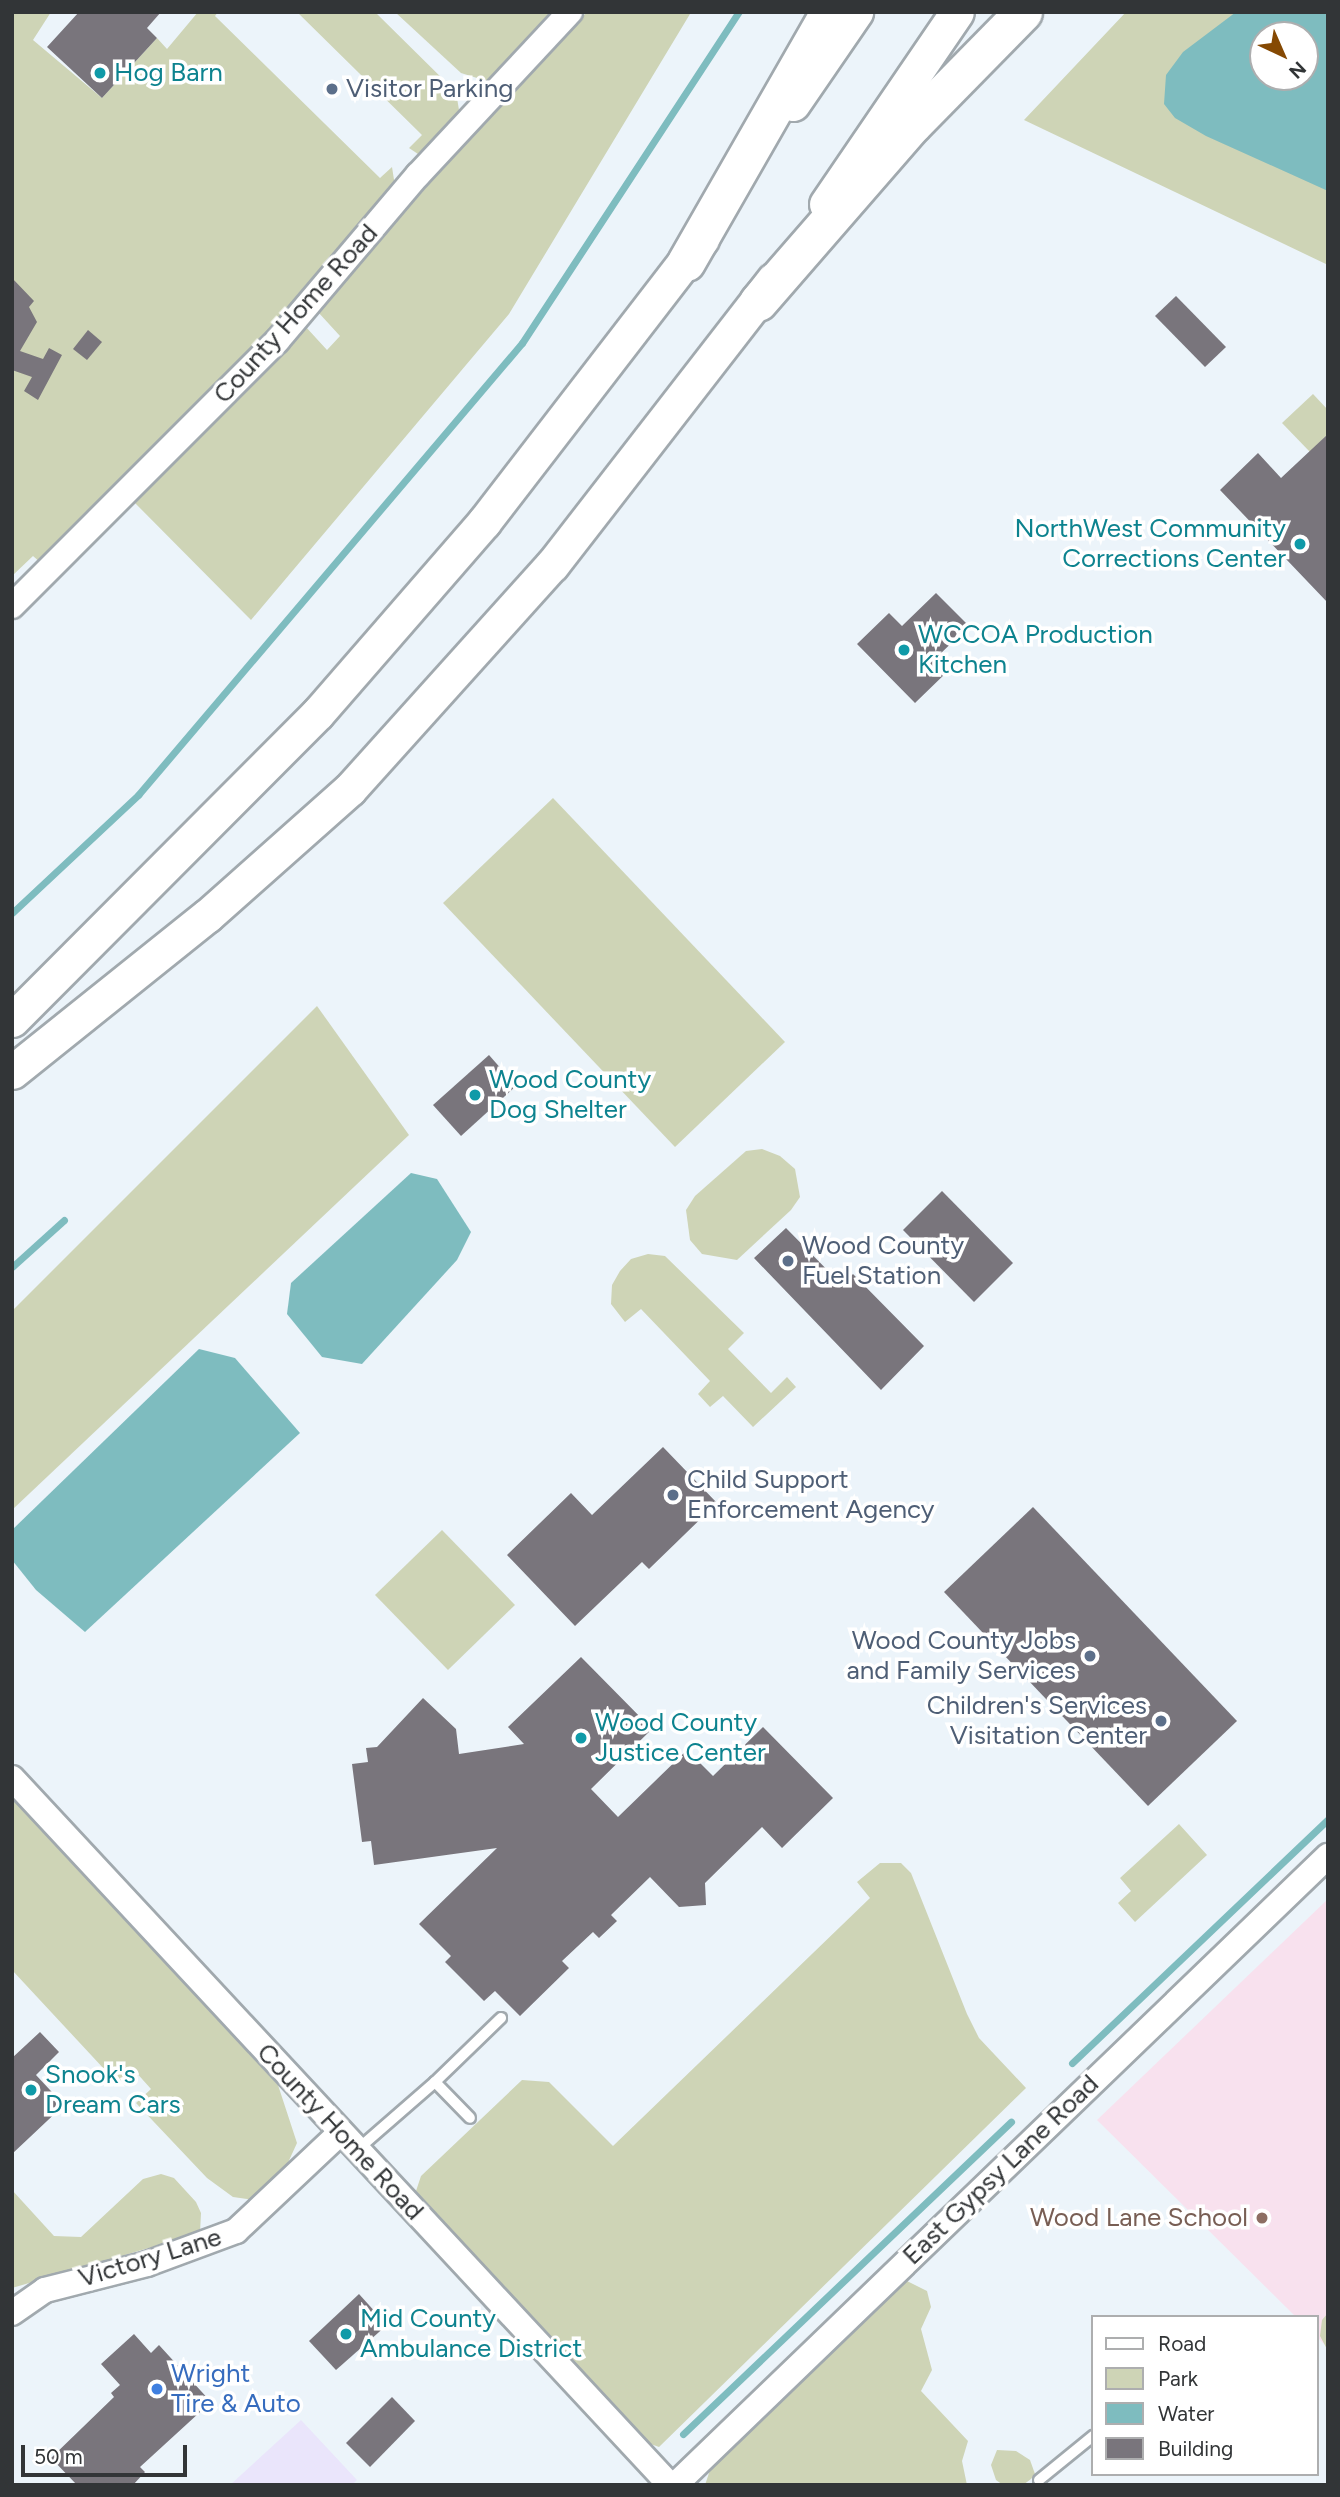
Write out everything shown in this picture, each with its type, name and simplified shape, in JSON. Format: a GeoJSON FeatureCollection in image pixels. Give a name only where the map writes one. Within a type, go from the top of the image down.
{"type":"FeatureCollection","features":[{"type":"Feature","properties":{"kind":"highway"},"geometry":{"type":"LineString","coordinates":[[686,262],[829,12]]}},
{"type":"Feature","properties":{"kind":"highway"},"geometry":{"type":"LineString","coordinates":[[12,1020],[318,713],[484,522],[686,262],[856,12]]}},
{"type":"Feature","properties":{"kind":"highway"},"geometry":{"type":"LineString","coordinates":[[758,302],[957,12]]}},
{"type":"Feature","properties":{"kind":"highway"},"geometry":{"type":"LineString","coordinates":[[12,1072],[207,916],[350,789],[552,565],[758,302],[913,124],[1023,12]]}},
{"type":"Feature","properties":{"kind":"street","name":"County Home Road"},"geometry":{"type":"LineString","coordinates":[[12,606],[277,341],[418,176],[570,12]]}},
{"type":"Feature","properties":{"kind":"street","name":"County Home Road"},"geometry":{"type":"LineString","coordinates":[[12,1778],[672,2485]]}},
{"type":"Feature","properties":{"kind":"street","name":"East Gypsy Lane Road"},"geometry":{"type":"LineString","coordinates":[[672,2485],[1328,1856]]}},
{"type":"Feature","properties":{"kind":"street","name":"Victory Lane"},"geometry":{"type":"LineString","coordinates":[[12,2313],[45,2290],[147,2264],[236,2231],[349,2141]]}},
{"type":"Feature","properties":{"kind":"lane"},"geometry":{"type":"LineString","coordinates":[[349,2141],[435,2082],[500,2018]]}},
{"type":"Feature","properties":{"kind":"lane"},"geometry":{"type":"LineString","coordinates":[[435,2082],[470,2118]]}},
{"type":"Feature","properties":{"kind":"lane"},"geometry":{"type":"LineString","coordinates":[[1039,2480],[1092,2437]]}},
{"type":"Feature","properties":{"kind":"shaded area","name":"Wood Lane School"},"geometry":{"type":"Polygon","coordinates":[[[1328,1899],[1328,2348],[1319,2339],[1319,2315],[1294,2315],[1097,2120],[1328,1899]]]}},
{"type":"Feature","properties":{"kind":"shaded area"},"geometry":{"type":"Polygon","coordinates":[[[301,2420],[357,2480],[352,2485],[230,2485],[301,2420]]]}},
{"type":"Feature","properties":{"kind":"green space"},"geometry":{"type":"Polygon","coordinates":[[[12,12],[51,12],[33,40],[102,98],[157,38],[167,49],[198,12],[218,12],[215,16],[380,178],[392,167],[395,186],[267,335],[41,563],[33,556],[12,576],[12,12]]]}},
{"type":"Feature","properties":{"kind":"green space"},"geometry":{"type":"Polygon","coordinates":[[[297,12],[375,12],[456,92],[460,116],[421,156],[409,148],[422,135],[297,12]]]}},
{"type":"Feature","properties":{"kind":"green space"},"geometry":{"type":"Polygon","coordinates":[[[395,12],[557,12],[493,83],[461,73],[395,12]]]}},
{"type":"Feature","properties":{"kind":"green space"},"geometry":{"type":"Polygon","coordinates":[[[587,12],[690,14],[509,314],[251,620],[134,502],[305,326],[327,350],[340,336],[318,312],[446,161],[587,12]]]}},
{"type":"Feature","properties":{"kind":"green space"},"geometry":{"type":"Polygon","coordinates":[[[1126,12],[1328,12],[1328,265],[1024,120],[1126,12]]]}},
{"type":"Feature","properties":{"kind":"green space"},"geometry":{"type":"Polygon","coordinates":[[[1313,394],[1328,410],[1328,434],[1310,452],[1282,423],[1313,394]]]}},
{"type":"Feature","properties":{"kind":"green space"},"geometry":{"type":"Polygon","coordinates":[[[553,798],[785,1042],[675,1147],[443,903],[553,798]]]}},
{"type":"Feature","properties":{"kind":"green space"},"geometry":{"type":"Polygon","coordinates":[[[317,1006],[409,1135],[12,1510],[12,1311],[317,1006]]]}},
{"type":"Feature","properties":{"kind":"green space"},"geometry":{"type":"Polygon","coordinates":[[[762,1149],[780,1156],[795,1169],[800,1197],[791,1210],[737,1260],[702,1254],[690,1240],[686,1210],[695,1196],[746,1151],[762,1149]]]}},
{"type":"Feature","properties":{"kind":"green space"},"geometry":{"type":"Polygon","coordinates":[[[648,1254],[665,1256],[744,1333],[728,1349],[771,1393],[787,1377],[796,1387],[753,1427],[723,1396],[710,1407],[698,1394],[710,1381],[641,1309],[625,1322],[611,1304],[612,1285],[620,1271],[631,1259],[648,1254]]]}},
{"type":"Feature","properties":{"kind":"green space"},"geometry":{"type":"Polygon","coordinates":[[[442,1530],[515,1605],[448,1670],[375,1595],[442,1530]]]}},
{"type":"Feature","properties":{"kind":"green space"},"geometry":{"type":"Polygon","coordinates":[[[12,1796],[278,2085],[297,2143],[286,2167],[254,2200],[233,2197],[207,2178],[136,2103],[151,2089],[134,2070],[118,2084],[12,1970],[12,1796]]]}},
{"type":"Feature","properties":{"kind":"green space"},"geometry":{"type":"Polygon","coordinates":[[[1179,1824],[1207,1855],[1135,1922],[1118,1903],[1131,1891],[1120,1878],[1179,1824]]]}},
{"type":"Feature","properties":{"kind":"green space"},"geometry":{"type":"Polygon","coordinates":[[[880,1863],[901,1863],[911,1873],[979,2038],[1026,2088],[659,2447],[645,2442],[416,2191],[421,2176],[522,2080],[549,2082],[613,2146],[870,1898],[857,1882],[880,1863]]]}},
{"type":"Feature","properties":{"kind":"green space"},"geometry":{"type":"Polygon","coordinates":[[[161,2174],[174,2178],[196,2202],[201,2213],[200,2233],[12,2288],[12,2190],[54,2236],[81,2237],[143,2179],[161,2174]]]}},
{"type":"Feature","properties":{"kind":"green space"},"geometry":{"type":"Polygon","coordinates":[[[907,2281],[927,2291],[931,2307],[921,2329],[932,2370],[921,2391],[968,2441],[962,2461],[967,2485],[705,2485],[711,2467],[907,2281]]]}},
{"type":"Feature","properties":{"kind":"green space"},"geometry":{"type":"Polygon","coordinates":[[[1328,2313],[1328,2351],[1320,2336],[1322,2320],[1328,2313]]]}},
{"type":"Feature","properties":{"kind":"green space"},"geometry":{"type":"Polygon","coordinates":[[[997,2450],[1016,2451],[1030,2460],[1035,2474],[1023,2485],[1003,2485],[996,2480],[991,2465],[997,2450]]]}},
{"type":"Feature","properties":{"kind":"water"},"geometry":{"type":"Polygon","coordinates":[[[1236,12],[1328,12],[1328,191],[1206,136],[1175,118],[1164,104],[1166,75],[1183,52],[1236,12]]]}},
{"type":"Feature","properties":{"kind":"water"},"geometry":{"type":"Polygon","coordinates":[[[411,1173],[437,1179],[471,1232],[457,1260],[362,1364],[322,1357],[287,1314],[291,1283],[411,1173]]]}},
{"type":"Feature","properties":{"kind":"water"},"geometry":{"type":"Polygon","coordinates":[[[199,1349],[235,1358],[300,1433],[85,1632],[36,1590],[12,1560],[12,1530],[199,1349]]]}},
{"type":"Feature","properties":{"kind":"building","name":"Hog Barn"},"geometry":{"type":"Polygon","coordinates":[[[79,12],[161,12],[147,28],[157,38],[102,98],[47,47],[79,12]]]}},
{"type":"Feature","properties":{"kind":"building"},"geometry":{"type":"Polygon","coordinates":[[[12,278],[34,301],[29,307],[37,322],[20,351],[43,359],[49,348],[62,355],[38,400],[24,391],[32,377],[12,370],[12,278]]]}},
{"type":"Feature","properties":{"kind":"building"},"geometry":{"type":"Polygon","coordinates":[[[1176,296],[1226,347],[1205,367],[1155,316],[1176,296]]]}},
{"type":"Feature","properties":{"kind":"building"},"geometry":{"type":"Polygon","coordinates":[[[88,330],[102,342],[87,360],[73,349],[88,330]]]}},
{"type":"Feature","properties":{"kind":"building","name":"NorthWest Community Corrections Center"},"geometry":{"type":"Polygon","coordinates":[[[1328,434],[1328,603],[1220,490],[1258,453],[1281,478],[1328,434]]]}},
{"type":"Feature","properties":{"kind":"building","name":"WCCOA Production Kitchen"},"geometry":{"type":"Polygon","coordinates":[[[936,593],[969,626],[937,657],[949,670],[915,703],[857,644],[889,613],[902,626],[936,593]]]}},
{"type":"Feature","properties":{"kind":"building","name":"Wood County Dog Shelter"},"geometry":{"type":"Polygon","coordinates":[[[489,1055],[516,1086],[461,1136],[433,1105],[489,1055]]]}},
{"type":"Feature","properties":{"kind":"building"},"geometry":{"type":"Polygon","coordinates":[[[942,1191],[1013,1263],[974,1302],[903,1230],[942,1191]]]}},
{"type":"Feature","properties":{"kind":"building"},"geometry":{"type":"Polygon","coordinates":[[[786,1228],[842,1285],[853,1274],[924,1346],[881,1390],[754,1258],[786,1228]]]}},
{"type":"Feature","properties":{"kind":"building"},"geometry":{"type":"Polygon","coordinates":[[[663,1447],[717,1503],[649,1569],[642,1562],[575,1626],[507,1555],[571,1493],[592,1515],[663,1447]]]}},
{"type":"Feature","properties":{"kind":"building","name":"Wood County Jobs and Family Services"},"geometry":{"type":"Polygon","coordinates":[[[1033,1507],[1237,1721],[1148,1806],[944,1592],[1033,1507]]]}},
{"type":"Feature","properties":{"kind":"building","name":"Wood County Justice Center"},"geometry":{"type":"Polygon","coordinates":[[[581,1657],[652,1729],[591,1789],[618,1817],[687,1750],[713,1776],[763,1727],[833,1798],[782,1848],[762,1827],[705,1883],[706,1905],[679,1907],[650,1877],[611,1915],[617,1921],[599,1938],[593,1932],[562,1961],[569,1968],[520,2016],[495,1991],[484,2001],[445,1962],[451,1956],[419,1924],[497,1848],[374,1865],[371,1841],[362,1842],[352,1764],[368,1762],[366,1748],[377,1747],[423,1698],[456,1729],[459,1754],[524,1744],[508,1727],[581,1657]]]}},
{"type":"Feature","properties":{"kind":"building","name":"Snook's Dream Cars"},"geometry":{"type":"Polygon","coordinates":[[[40,2032],[59,2052],[36,2075],[64,2105],[12,2154],[12,2058],[40,2032]]]}},
{"type":"Feature","properties":{"kind":"building","name":"Mid County Ambulance District"},"geometry":{"type":"Polygon","coordinates":[[[359,2294],[387,2325],[336,2370],[309,2341],[359,2294]]]}},
{"type":"Feature","properties":{"kind":"building"},"geometry":{"type":"Polygon","coordinates":[[[134,2334],[151,2353],[159,2345],[211,2402],[140,2467],[145,2472],[133,2485],[77,2485],[51,2458],[114,2397],[111,2393],[120,2385],[101,2364],[134,2334]]]}},
{"type":"Feature","properties":{"kind":"building"},"geometry":{"type":"Polygon","coordinates":[[[392,2397],[415,2421],[370,2467],[346,2443],[392,2397]]]}},
{"type":"Feature","properties":{"kind":"waterway"},"geometry":{"type":"LineString","coordinates":[[12,913],[138,795],[522,343],[739,12]]}},
{"type":"Feature","properties":{"kind":"waterway"},"geometry":{"type":"LineString","coordinates":[[12,1267],[64,1220]]}},
{"type":"Feature","properties":{"kind":"waterway"},"geometry":{"type":"LineString","coordinates":[[1072,2063],[1328,1819]]}},
{"type":"Feature","properties":{"kind":"waterway"},"geometry":{"type":"LineString","coordinates":[[683,2434],[1011,2122]]}},
{"type":"Feature","properties":{"kind":"place","name":"Hog Barn"},"geometry":{"type":"Point","coordinates":[100,73]}},
{"type":"Feature","properties":{"kind":"place","name":"Visitor Parking"},"geometry":{"type":"Point","coordinates":[332,89]}},
{"type":"Feature","properties":{"kind":"place","name":"NorthWest Community Corrections Center"},"geometry":{"type":"Point","coordinates":[1300,544]}},
{"type":"Feature","properties":{"kind":"place","name":"WCCOA Production Kitchen"},"geometry":{"type":"Point","coordinates":[904,650]}},
{"type":"Feature","properties":{"kind":"place","name":"Wood County Dog Shelter"},"geometry":{"type":"Point","coordinates":[475,1095]}},
{"type":"Feature","properties":{"kind":"place","name":"Wood County Fuel Station"},"geometry":{"type":"Point","coordinates":[788,1261]}},
{"type":"Feature","properties":{"kind":"place","name":"Child Support Enforcement Agency"},"geometry":{"type":"Point","coordinates":[673,1495]}},
{"type":"Feature","properties":{"kind":"place","name":"Wood County Jobs and Family Services"},"geometry":{"type":"Point","coordinates":[1090,1656]}},
{"type":"Feature","properties":{"kind":"place","name":"Children's Services Visitation Center"},"geometry":{"type":"Point","coordinates":[1161,1721]}},
{"type":"Feature","properties":{"kind":"place","name":"Wood County Justice Center"},"geometry":{"type":"Point","coordinates":[581,1738]}},
{"type":"Feature","properties":{"kind":"place","name":"Snook's Dream Cars"},"geometry":{"type":"Point","coordinates":[31,2090]}},
{"type":"Feature","properties":{"kind":"place","name":"Wood Lane School"},"geometry":{"type":"Point","coordinates":[1262,2218]}},
{"type":"Feature","properties":{"kind":"place","name":"Mid County Ambulance District"},"geometry":{"type":"Point","coordinates":[346,2334]}},
{"type":"Feature","properties":{"kind":"place","name":"Wright Tire & Auto"},"geometry":{"type":"Point","coordinates":[157,2389]}}]}
